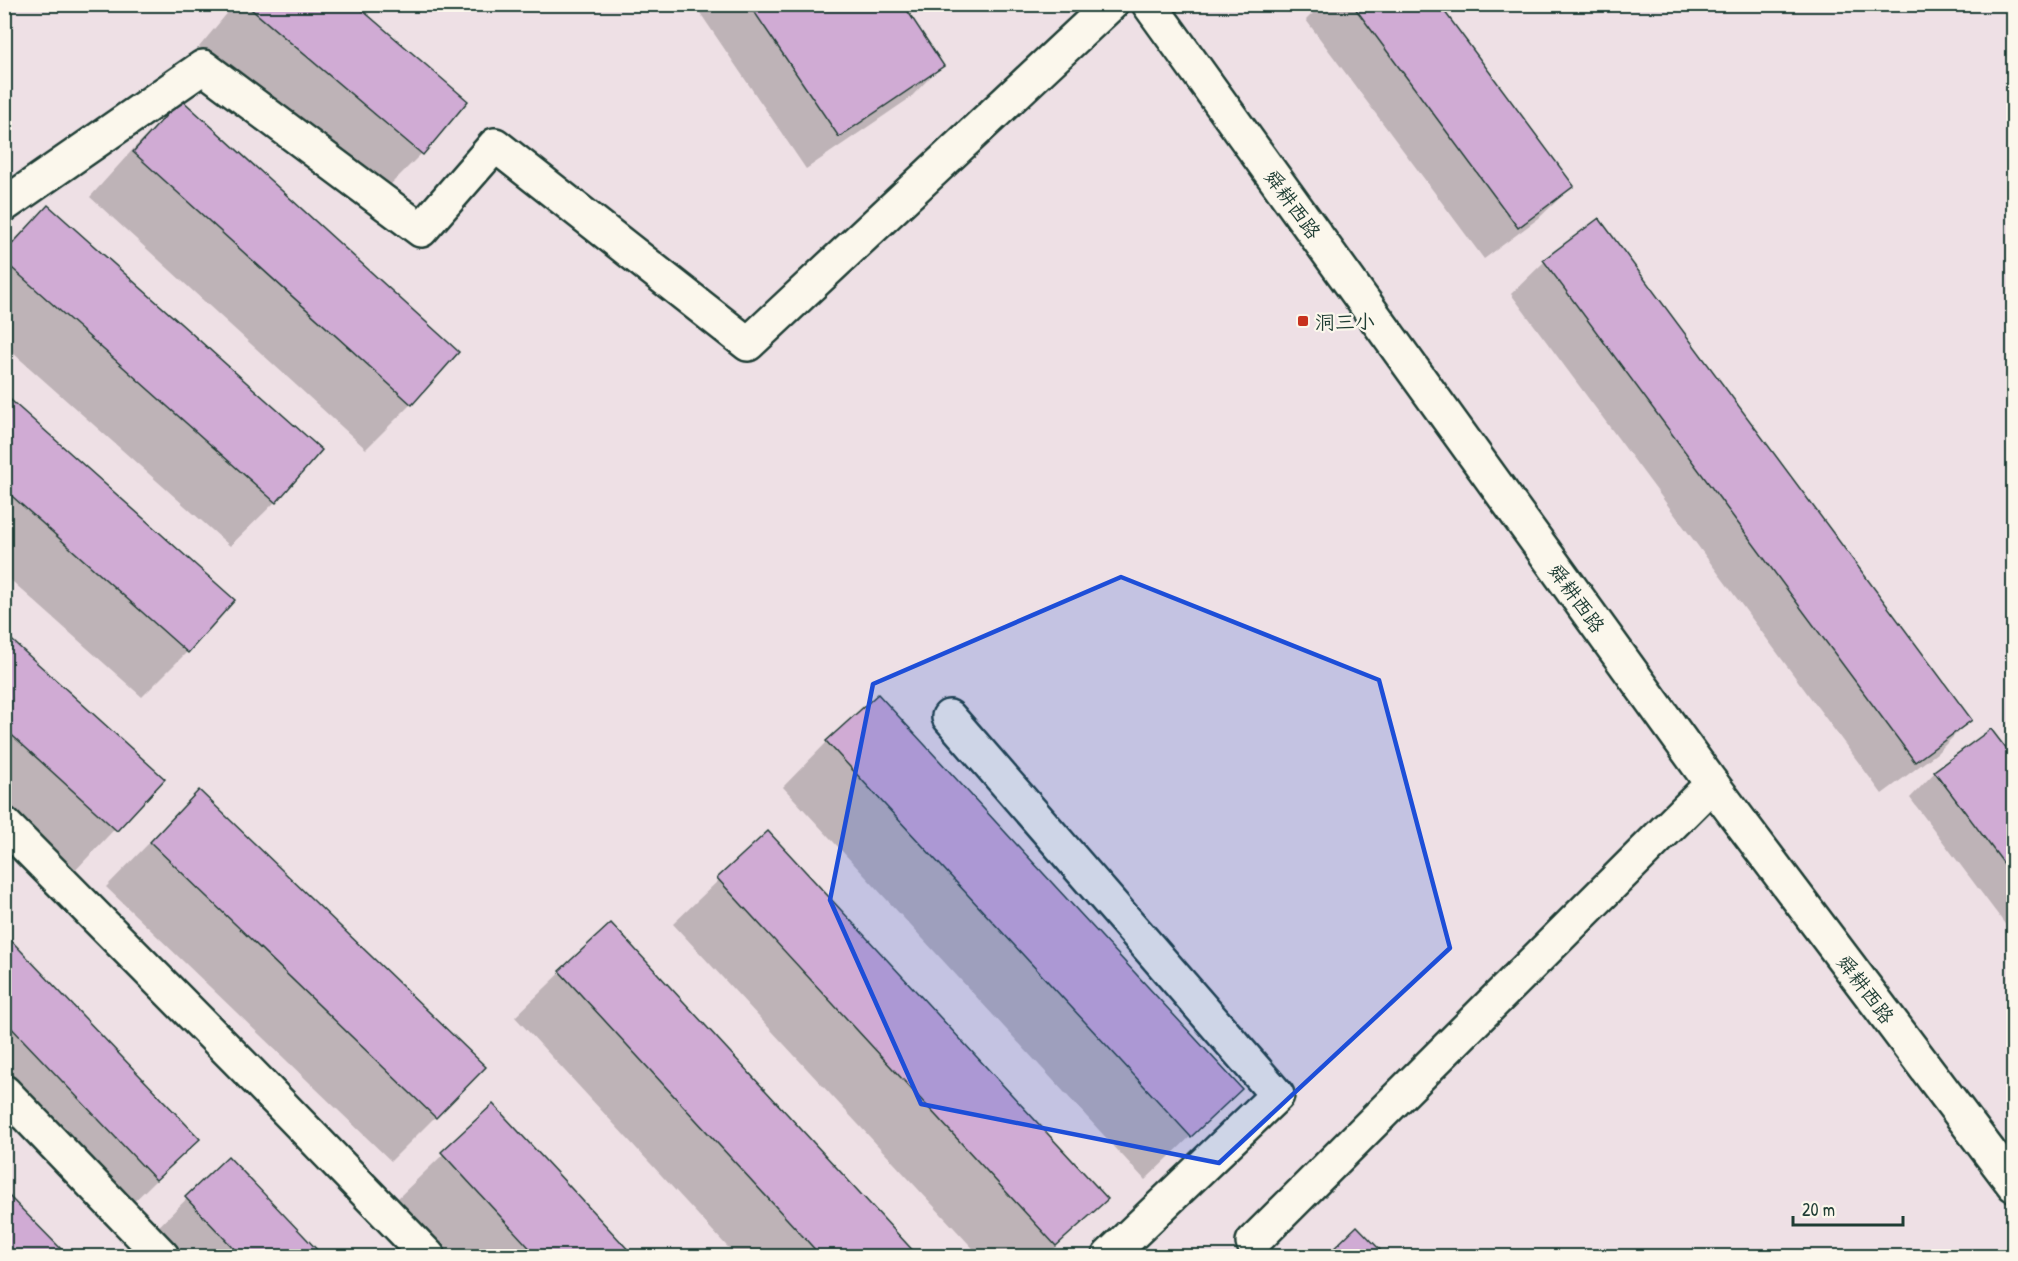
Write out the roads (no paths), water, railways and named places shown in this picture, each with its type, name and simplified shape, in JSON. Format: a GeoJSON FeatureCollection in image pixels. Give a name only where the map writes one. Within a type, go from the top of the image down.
{"type":"FeatureCollection","features":[{"type":"Feature","properties":{"kind":"street"},"geometry":{"type":"LineString","coordinates":[[4,205],[203,67],[421,230],[495,145],[748,344],[1111,4]]}},
{"type":"Feature","properties":{"kind":"street","name":"舜耕西路"},"geometry":{"type":"LineString","coordinates":[[1149,4],[1712,783],[2013,1185]]}},
{"type":"Feature","properties":{"kind":"street"},"geometry":{"type":"LineString","coordinates":[[949,717],[1277,1095],[1109,1257]]}},
{"type":"Feature","properties":{"kind":"street"},"geometry":{"type":"LineString","coordinates":[[1253,1242],[1712,783]]}},
{"type":"Feature","properties":{"kind":"street"},"geometry":{"type":"LineString","coordinates":[[4,824],[428,1257]]}},
{"type":"Feature","properties":{"kind":"street"},"geometry":{"type":"LineString","coordinates":[[4,1092],[162,1257]]}},
{"type":"Feature","properties":{"kind":"place","name":"洞三小"},"geometry":{"type":"Point","coordinates":[1303,321]}}]}
